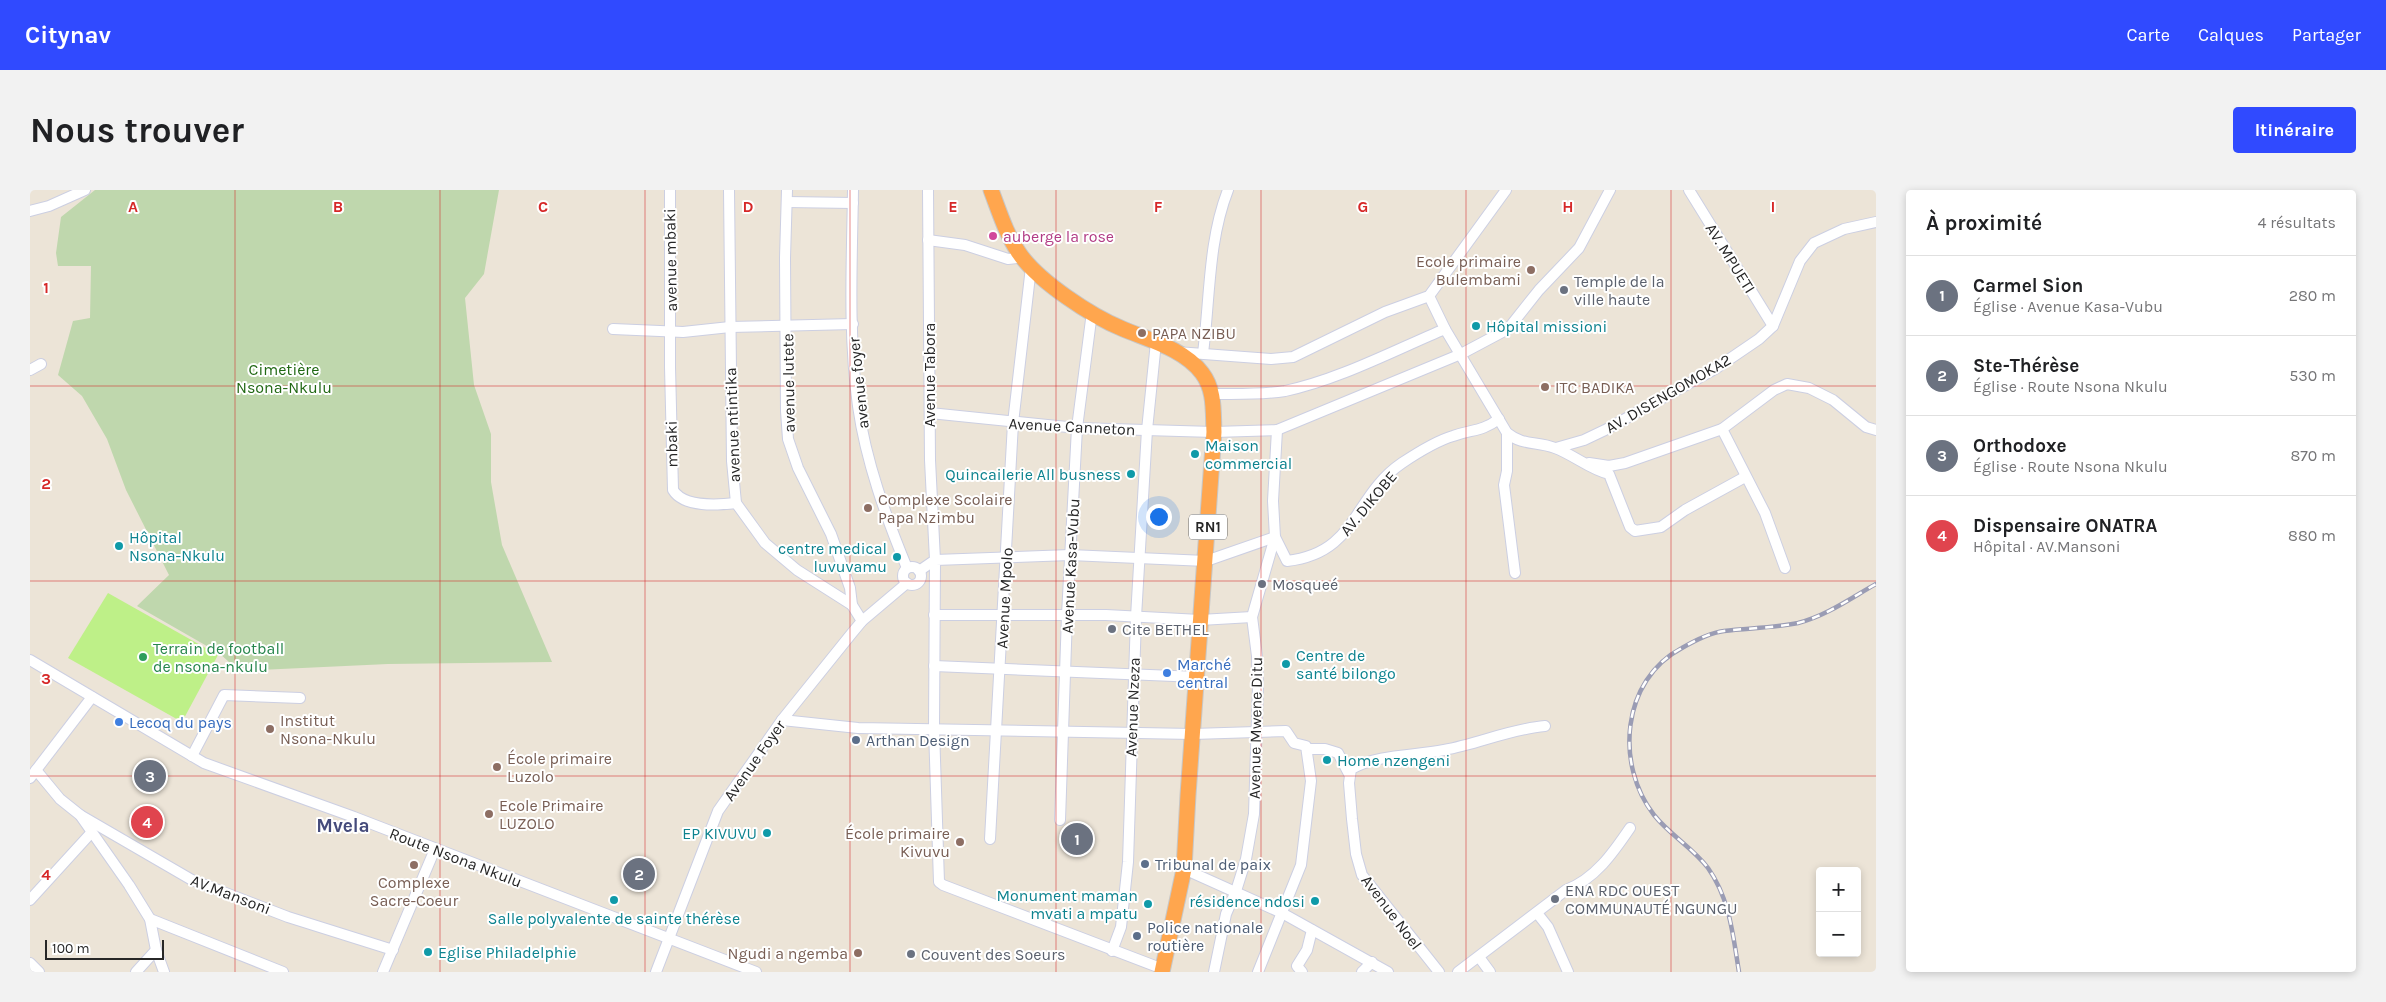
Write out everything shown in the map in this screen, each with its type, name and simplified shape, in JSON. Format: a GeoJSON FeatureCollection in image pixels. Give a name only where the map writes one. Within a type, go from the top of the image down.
{"type":"FeatureCollection","features":[{"type":"Feature","properties":{"kind":"highway","name":"RN1"},"geometry":{"type":"LineString","coordinates":[[991,190],[1005,228],[1020,255],[1031,268],[1092,312],[1118,327],[1176,352],[1202,372],[1212,394],[1214,432],[1184,869],[1162,970]]}},
{"type":"Feature","properties":{"kind":"street"},"geometry":{"type":"LineString","coordinates":[[30,211],[49,206],[85,190]]}},
{"type":"Feature","properties":{"kind":"street","name":"avenue mbaki"},"geometry":{"type":"LineString","coordinates":[[670,190],[671,330]]}},
{"type":"Feature","properties":{"kind":"street","name":"avenue ntintika"},"geometry":{"type":"LineString","coordinates":[[729,190],[732,461],[736,503],[765,543],[797,570],[852,605]]}},
{"type":"Feature","properties":{"kind":"street","name":"avenue lutete"},"geometry":{"type":"LineString","coordinates":[[787,190],[785,258],[788,440],[798,468],[831,534],[850,588],[852,605],[862,621]]}},
{"type":"Feature","properties":{"kind":"street","name":"avenue foyer"},"geometry":{"type":"LineString","coordinates":[[853,190],[853,324],[858,405],[867,454],[894,535],[908,568]]}},
{"type":"Feature","properties":{"kind":"street","name":"Avenue Tabora"},"geometry":{"type":"LineString","coordinates":[[928,190],[930,460],[935,560],[934,729],[938,879],[943,885],[1112,951]]}},
{"type":"Feature","properties":{"kind":"street"},"geometry":{"type":"LineString","coordinates":[[1203,353],[1213,252],[1219,218],[1228,190]]}},
{"type":"Feature","properties":{"kind":"street"},"geometry":{"type":"LineString","coordinates":[[1176,352],[1258,358],[1293,357],[1385,312],[1429,296],[1506,190]]}},
{"type":"Feature","properties":{"kind":"street"},"geometry":{"type":"LineString","coordinates":[[934,615],[1067,615],[1200,620],[1252,617],[1275,537],[1273,501],[1277,430],[1461,354],[1514,325],[1539,290],[1579,248],[1610,190]]}},
{"type":"Feature","properties":{"kind":"street","name":"AV. MPUETI"},"geometry":{"type":"LineString","coordinates":[[1689,190],[1773,326]]}},
{"type":"Feature","properties":{"kind":"street"},"geometry":{"type":"LineString","coordinates":[[787,202],[853,203]]}},
{"type":"Feature","properties":{"kind":"street"},"geometry":{"type":"LineString","coordinates":[[1773,326],[1800,261],[1814,243],[1844,229],[1876,222]]}},
{"type":"Feature","properties":{"kind":"street"},"geometry":{"type":"LineString","coordinates":[[928,240],[969,246],[1008,259],[1017,258],[1020,255]]}},
{"type":"Feature","properties":{"kind":"street","name":"Avenue Mpolo"},"geometry":{"type":"LineString","coordinates":[[990,839],[1004,615],[1013,423],[1031,268]]}},
{"type":"Feature","properties":{"kind":"street"},"geometry":{"type":"LineString","coordinates":[[1429,296],[1445,329],[1507,432],[1516,440],[1556,448],[1580,460],[1594,470],[1611,476],[1630,527],[1634,531],[1661,527],[1685,510],[1745,476]]}},
{"type":"Feature","properties":{"kind":"street","name":"Avenue Kasa-Vubu"},"geometry":{"type":"LineString","coordinates":[[1060,820],[1067,615],[1077,428],[1092,312]]}},
{"type":"Feature","properties":{"kind":"street"},"geometry":{"type":"LineString","coordinates":[[613,330],[671,330],[683,332],[730,327],[853,324]]}},
{"type":"Feature","properties":{"kind":"street","name":"AV. DISENGOMOKA2"},"geometry":{"type":"LineString","coordinates":[[1556,448],[1584,440],[1605,430],[1691,382],[1759,339],[1773,326]]}},
{"type":"Feature","properties":{"kind":"street"},"geometry":{"type":"LineString","coordinates":[[1212,394],[1271,393],[1287,390],[1360,365],[1445,329]]}},
{"type":"Feature","properties":{"kind":"street","name":"mbaki"},"geometry":{"type":"LineString","coordinates":[[671,330],[673,490],[677,496],[689,502],[736,503]]}},
{"type":"Feature","properties":{"kind":"street","name":"Avenue Nzeza"},"geometry":{"type":"LineString","coordinates":[[1112,951],[1121,927],[1127,872],[1130,732],[1139,558],[1147,430],[1156,342]]}},
{"type":"Feature","properties":{"kind":"street"},"geometry":{"type":"LineString","coordinates":[[30,370],[40,364]]}},
{"type":"Feature","properties":{"kind":"street"},"geometry":{"type":"LineString","coordinates":[[1580,460],[1609,466],[1722,429],[1774,390],[1781,386],[1795,384],[1833,400],[1866,428],[1876,430]]}},
{"type":"Feature","properties":{"kind":"street","name":"Avenue Canneton"},"geometry":{"type":"LineString","coordinates":[[930,413],[1013,423],[1077,428],[1214,432],[1277,430]]}},
{"type":"Feature","properties":{"kind":"street","name":"AV. DIKOBE"},"geometry":{"type":"LineString","coordinates":[[1275,537],[1286,560],[1302,559],[1322,552],[1343,534],[1369,496],[1402,464],[1452,436],[1486,429],[1499,419]]}},
{"type":"Feature","properties":{"kind":"street"},"geometry":{"type":"LineString","coordinates":[[1722,429],[1765,513],[1785,568]]}},
{"type":"Feature","properties":{"kind":"street"},"geometry":{"type":"LineString","coordinates":[[1507,432],[1507,471],[1504,485],[1515,573]]}},
{"type":"Feature","properties":{"kind":"street"},"geometry":{"type":"LineString","coordinates":[[918,571],[935,560],[1006,556],[1070,555],[1206,561],[1275,537]]}},
{"type":"Feature","properties":{"kind":"street"},"geometry":{"type":"LineString","coordinates":[[908,568],[914,568],[918,571],[920,576],[918,582],[913,585],[907,584],[903,576],[908,568]]}},
{"type":"Feature","properties":{"kind":"street","name":"Avenue Foyer"},"geometry":{"type":"LineString","coordinates":[[656,972],[718,811],[782,720],[862,621],[907,584]]}},
{"type":"Feature","properties":{"kind":"street","name":"Avenue Mwene Ditu"},"geometry":{"type":"LineString","coordinates":[[1214,972],[1226,914],[1236,892],[1246,859],[1254,814],[1257,656],[1252,617]]}},
{"type":"Feature","properties":{"kind":"street","name":"Route Nsona Nkulu"},"geometry":{"type":"LineString","coordinates":[[32,665],[92,697],[192,756],[220,769],[435,848],[756,972]]}},
{"type":"Feature","properties":{"kind":"street"},"geometry":{"type":"LineString","coordinates":[[934,666],[1198,677]]}},
{"type":"Feature","properties":{"kind":"street"},"geometry":{"type":"LineString","coordinates":[[192,756],[224,695],[300,698]]}},
{"type":"Feature","properties":{"kind":"street"},"geometry":{"type":"LineString","coordinates":[[92,697],[33,774],[80,815],[129,885],[150,919],[156,950],[164,972]]}},
{"type":"Feature","properties":{"kind":"street"},"geometry":{"type":"LineString","coordinates":[[782,720],[858,728],[1193,734],[1257,734],[1286,731],[1294,743],[1308,751],[1325,748],[1338,753],[1349,774]]}},
{"type":"Feature","properties":{"kind":"street"},"geometry":{"type":"LineString","coordinates":[[1349,774],[1351,769],[1355,767],[1383,760],[1446,750],[1512,732],[1545,726]]}},
{"type":"Feature","properties":{"kind":"street"},"geometry":{"type":"LineString","coordinates":[[1258,972],[1301,865],[1311,781],[1308,751]]}},
{"type":"Feature","properties":{"kind":"street","name":"Avenue Noel"},"geometry":{"type":"LineString","coordinates":[[1349,774],[1356,847],[1359,863],[1366,881],[1438,972]]}},
{"type":"Feature","properties":{"kind":"street","name":"AV.Mansoni"},"geometry":{"type":"LineString","coordinates":[[80,815],[192,880],[288,916],[392,950]]}},
{"type":"Feature","properties":{"kind":"street"},"geometry":{"type":"LineString","coordinates":[[1458,972],[1566,890],[1577,886],[1608,860],[1630,828]]}},
{"type":"Feature","properties":{"kind":"street"},"geometry":{"type":"LineString","coordinates":[[30,900],[91,833]]}},
{"type":"Feature","properties":{"kind":"street"},"geometry":{"type":"LineString","coordinates":[[383,972],[435,848]]}},
{"type":"Feature","properties":{"kind":"street"},"geometry":{"type":"LineString","coordinates":[[1184,869],[1282,912],[1388,972]]}},
{"type":"Feature","properties":{"kind":"street"},"geometry":{"type":"LineString","coordinates":[[1537,913],[1548,926],[1568,972]]}},
{"type":"Feature","properties":{"kind":"street"},"geometry":{"type":"LineString","coordinates":[[150,919],[283,972]]}},
{"type":"Feature","properties":{"kind":"street"},"geometry":{"type":"LineString","coordinates":[[1302,972],[1297,966],[1307,950],[1312,930]]}},
{"type":"Feature","properties":{"kind":"street"},"geometry":{"type":"LineString","coordinates":[[136,972],[156,950]]}},
{"type":"Feature","properties":{"kind":"street"},"geometry":{"type":"LineString","coordinates":[[1112,951],[1162,970]]}},
{"type":"Feature","properties":{"kind":"street"},"geometry":{"type":"LineString","coordinates":[[1479,957],[1490,972]]}},
{"type":"Feature","properties":{"kind":"street"},"geometry":{"type":"LineString","coordinates":[[1362,972],[1372,962]]}},
{"type":"Feature","properties":{"kind":"street"},"geometry":{"type":"LineString","coordinates":[[30,963],[39,972]]}},
{"type":"Feature","properties":{"kind":"green space","name":"Cimetière Nsona-Nkulu"},"geometry":{"type":"Polygon","coordinates":[[[95,190],[499,190],[484,274],[465,298],[474,385],[491,434],[491,482],[502,545],[552,662],[388,664],[239,671],[219,653],[137,606],[169,575],[126,490],[107,439],[82,396],[58,375],[73,321],[90,318],[91,266],[58,266],[56,253],[61,217],[95,190]]]}},
{"type":"Feature","properties":{"kind":"green space","name":"Terrain de football de nsona-nkulu"},"geometry":{"type":"Polygon","coordinates":[[[108,593],[218,655],[182,722],[68,658],[108,593]]]}},
{"type":"Feature","properties":{"kind":"railway"},"geometry":{"type":"LineString","coordinates":[[1739,972],[1730,918],[1715,880],[1702,861],[1654,815],[1642,795],[1633,772],[1630,749],[1630,725],[1636,702],[1646,681],[1662,662],[1697,640],[1724,631],[1780,626],[1808,620],[1838,606],[1876,584]]}},
{"type":"Feature","properties":{"kind":"place","name":"auberge la rose"},"geometry":{"type":"Point","coordinates":[993,236]}},
{"type":"Feature","properties":{"kind":"place","name":"Ecole primaire Bulembami"},"geometry":{"type":"Point","coordinates":[1531,270]}},
{"type":"Feature","properties":{"kind":"place","name":"Temple de la ville haute"},"geometry":{"type":"Point","coordinates":[1564,290]}},
{"type":"Feature","properties":{"kind":"place","name":"Hôpital missioni"},"geometry":{"type":"Point","coordinates":[1476,326]}},
{"type":"Feature","properties":{"kind":"place","name":"PAPA NZIBU"},"geometry":{"type":"Point","coordinates":[1142,333]}},
{"type":"Feature","properties":{"kind":"place","name":"ITC BADIKA"},"geometry":{"type":"Point","coordinates":[1545,387]}},
{"type":"Feature","properties":{"kind":"place","name":"Maison commercial"},"geometry":{"type":"Point","coordinates":[1195,454]}},
{"type":"Feature","properties":{"kind":"place","name":"Quincailerie All busness"},"geometry":{"type":"Point","coordinates":[1131,474]}},
{"type":"Feature","properties":{"kind":"place","name":"Complexe Scolaire Papa Nzimbu"},"geometry":{"type":"Point","coordinates":[868,508]}},
{"type":"Feature","properties":{"kind":"place","name":"Hôpital Nsona-Nkulu"},"geometry":{"type":"Point","coordinates":[119,546]}},
{"type":"Feature","properties":{"kind":"place","name":"centre medical luvuvamu"},"geometry":{"type":"Point","coordinates":[897,557]}},
{"type":"Feature","properties":{"kind":"place","name":"Mosqueé"},"geometry":{"type":"Point","coordinates":[1262,584]}},
{"type":"Feature","properties":{"kind":"place","name":"Cite BETHEL"},"geometry":{"type":"Point","coordinates":[1112,629]}},
{"type":"Feature","properties":{"kind":"place","name":"Terrain de football de nsona-nkulu"},"geometry":{"type":"Point","coordinates":[143,657]}},
{"type":"Feature","properties":{"kind":"place","name":"Centre de santé bilongo"},"geometry":{"type":"Point","coordinates":[1286,664]}},
{"type":"Feature","properties":{"kind":"place","name":"Marché central"},"geometry":{"type":"Point","coordinates":[1167,673]}},
{"type":"Feature","properties":{"kind":"place","name":"Lecoq du pays"},"geometry":{"type":"Point","coordinates":[119,722]}},
{"type":"Feature","properties":{"kind":"place","name":"Institut Nsona-Nkulu"},"geometry":{"type":"Point","coordinates":[270,729]}},
{"type":"Feature","properties":{"kind":"place","name":"Arthan Design"},"geometry":{"type":"Point","coordinates":[856,740]}},
{"type":"Feature","properties":{"kind":"place","name":"Home nzengeni"},"geometry":{"type":"Point","coordinates":[1327,760]}},
{"type":"Feature","properties":{"kind":"place","name":"École primaire Luzolo"},"geometry":{"type":"Point","coordinates":[497,767]}},
{"type":"Feature","properties":{"kind":"place","name":"Orthodoxe"},"geometry":{"type":"Point","coordinates":[150,776]}},
{"type":"Feature","properties":{"kind":"place","name":"Ecole Primaire LUZOLO"},"geometry":{"type":"Point","coordinates":[489,814]}},
{"type":"Feature","properties":{"kind":"place","name":"Dispensaire ONATRA"},"geometry":{"type":"Point","coordinates":[147,822]}},
{"type":"Feature","properties":{"kind":"place","name":"EP KIVUVU"},"geometry":{"type":"Point","coordinates":[767,833]}},
{"type":"Feature","properties":{"kind":"place","name":"Carmel Sion"},"geometry":{"type":"Point","coordinates":[1077,839]}},
{"type":"Feature","properties":{"kind":"place","name":"École primaire Kivuvu"},"geometry":{"type":"Point","coordinates":[960,842]}},
{"type":"Feature","properties":{"kind":"place","name":"Tribunal de paix"},"geometry":{"type":"Point","coordinates":[1145,864]}},
{"type":"Feature","properties":{"kind":"place","name":"Complexe Sacre-Coeur"},"geometry":{"type":"Point","coordinates":[414,865]}},
{"type":"Feature","properties":{"kind":"place","name":"Ste-Thérèse"},"geometry":{"type":"Point","coordinates":[639,874]}},
{"type":"Feature","properties":{"kind":"place","name":"ENA RDC OUEST COMMUNAUTÉ NGUNGU"},"geometry":{"type":"Point","coordinates":[1555,899]}},
{"type":"Feature","properties":{"kind":"place","name":"Salle polyvalente de sainte thérèse"},"geometry":{"type":"Point","coordinates":[614,900]}},
{"type":"Feature","properties":{"kind":"place","name":"résidence ndosi"},"geometry":{"type":"Point","coordinates":[1315,901]}},
{"type":"Feature","properties":{"kind":"place","name":"Monument maman mvati a mpatu"},"geometry":{"type":"Point","coordinates":[1148,904]}},
{"type":"Feature","properties":{"kind":"place","name":"Police nationale routière"},"geometry":{"type":"Point","coordinates":[1137,936]}},
{"type":"Feature","properties":{"kind":"place","name":"Eglise Philadelphie"},"geometry":{"type":"Point","coordinates":[428,952]}},
{"type":"Feature","properties":{"kind":"place","name":"Ngudi a ngemba"},"geometry":{"type":"Point","coordinates":[858,953]}},
{"type":"Feature","properties":{"kind":"place","name":"Couvent des Soeurs"},"geometry":{"type":"Point","coordinates":[911,954]}},
{"type":"Feature","properties":{"kind":"district","name":"Mvela"},"geometry":{"type":"Point","coordinates":[343,825]}}]}
